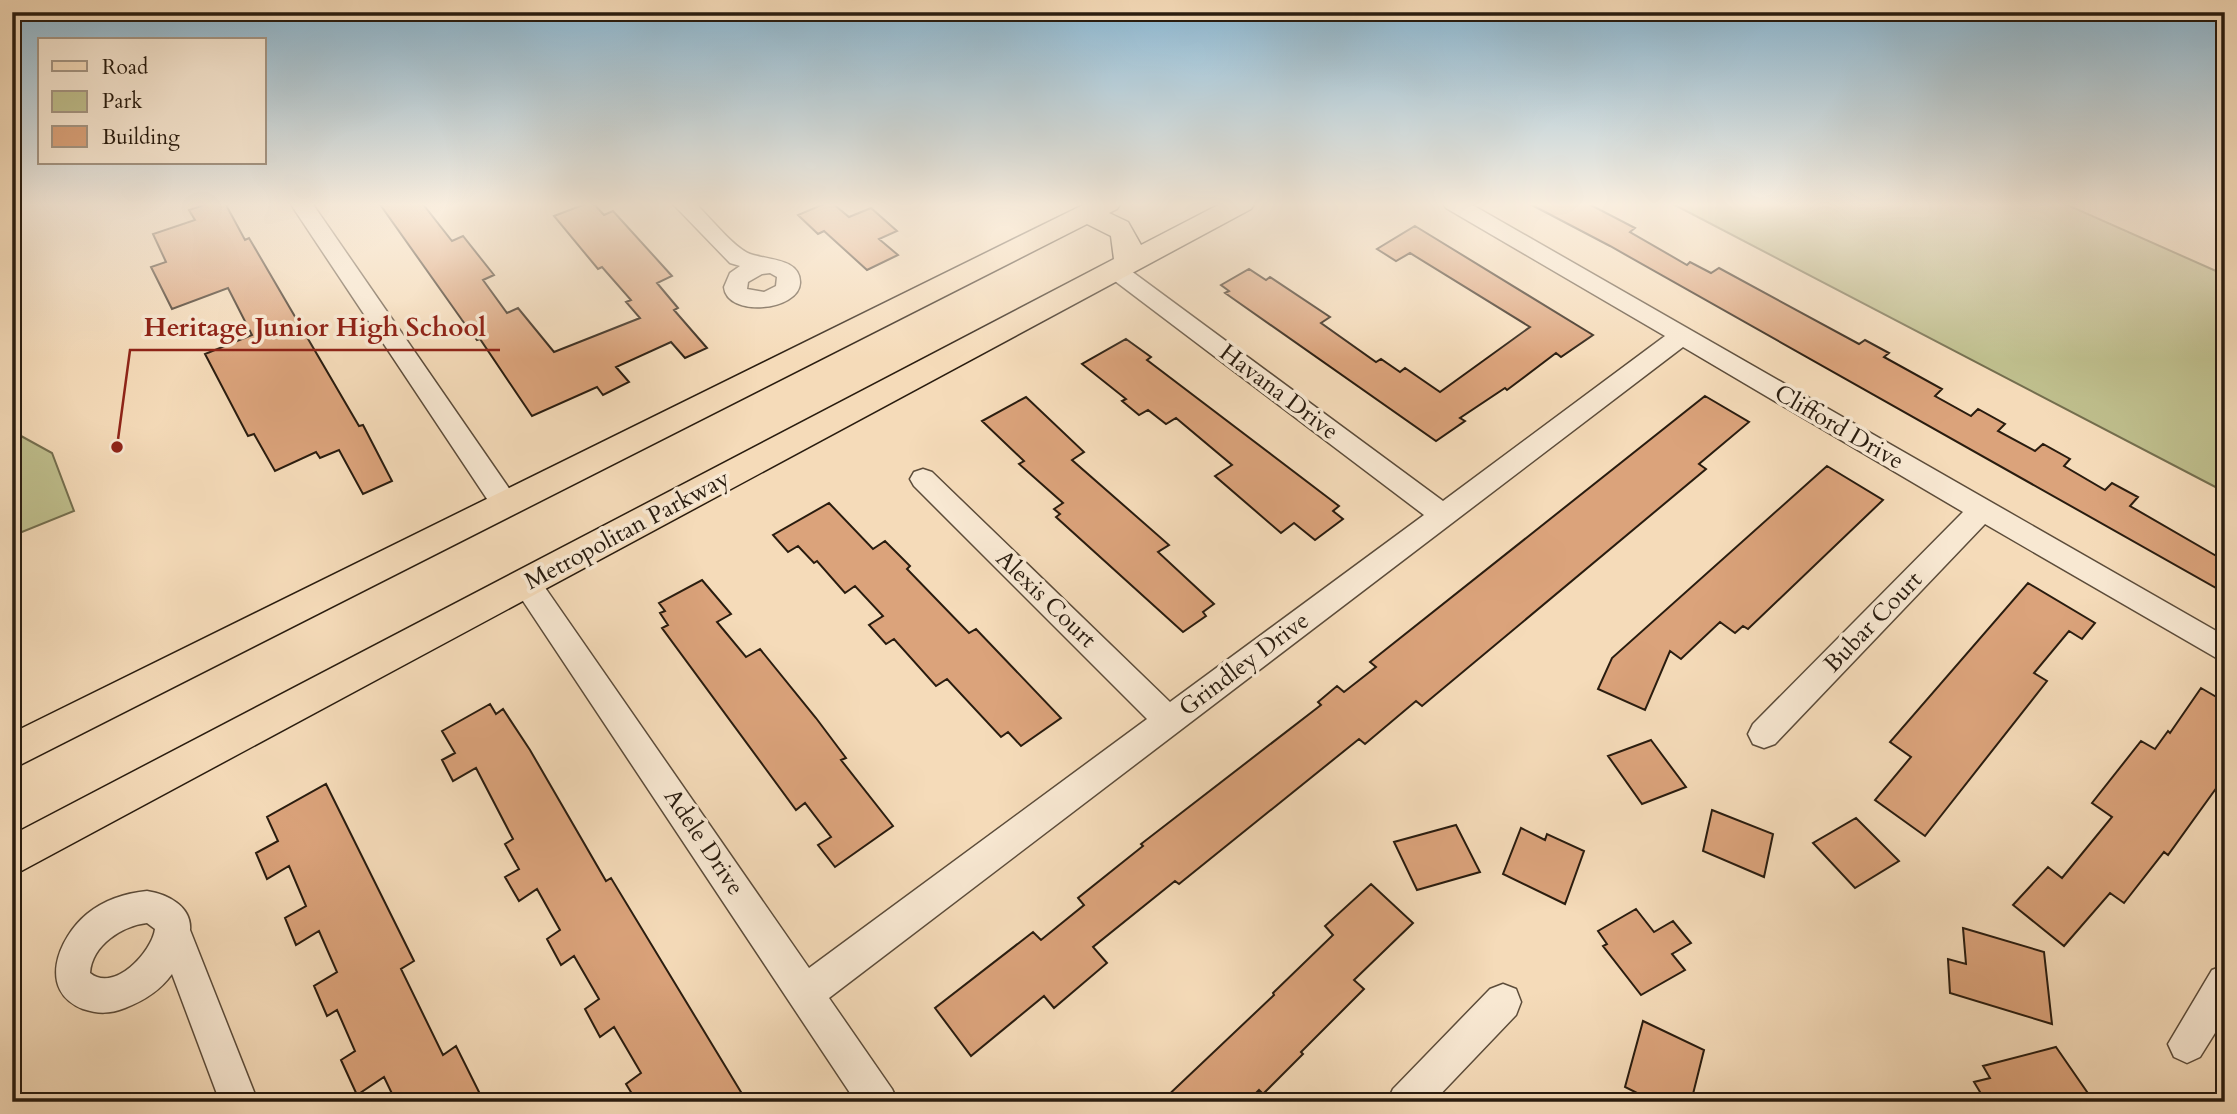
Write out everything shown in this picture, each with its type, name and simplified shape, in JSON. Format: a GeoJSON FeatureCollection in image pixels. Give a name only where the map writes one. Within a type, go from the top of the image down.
{"type":"FeatureCollection","features":[{"type":"Feature","properties":{"kind":"main road"},"geometry":{"type":"LineString","coordinates":[[12,752],[1004,255]]}},
{"type":"Feature","properties":{"kind":"main road"},"geometry":{"type":"LineString","coordinates":[[1122,267],[1125,255]]}},
{"type":"Feature","properties":{"kind":"main road","name":"Metropolitan Parkway"},"geometry":{"type":"LineString","coordinates":[[12,857],[1144,255]]}},
{"type":"Feature","properties":{"kind":"street"},"geometry":{"type":"LineString","coordinates":[[336,255],[505,504]]}},
{"type":"Feature","properties":{"kind":"street"},"geometry":{"type":"LineString","coordinates":[[726,255],[737,269],[749,270],[767,266],[783,270],[790,279],[784,291],[777,296],[758,300],[741,296],[735,286],[737,269]]}},
{"type":"Feature","properties":{"kind":"street","name":"Clifford Drive"},"geometry":{"type":"LineString","coordinates":[[1543,255],[2225,651]]}},
{"type":"Feature","properties":{"kind":"street","name":"Havana Drive"},"geometry":{"type":"LineString","coordinates":[[1122,267],[1443,514]]}},
{"type":"Feature","properties":{"kind":"street","name":"Grindley Drive"},"geometry":{"type":"LineString","coordinates":[[806,993],[1682,336]]}},
{"type":"Feature","properties":{"kind":"street","name":"Alexis Court"},"geometry":{"type":"LineString","coordinates":[[923,478],[1169,720]]}},
{"type":"Feature","properties":{"kind":"street","name":"Bubar Court"},"geometry":{"type":"LineString","coordinates":[[1763,734],[1982,510]]}},
{"type":"Feature","properties":{"kind":"street","name":"Adele Drive"},"geometry":{"type":"LineString","coordinates":[[527,584],[879,1102]]}},
{"type":"Feature","properties":{"kind":"street"},"geometry":{"type":"LineString","coordinates":[[193,981],[169,977],[139,982],[108,995],[93,995],[82,990],[75,982],[73,971],[82,945],[106,921],[127,911],[148,906],[168,914],[239,1102]]}},
{"type":"Feature","properties":{"kind":"street"},"geometry":{"type":"LineString","coordinates":[[139,982],[164,959],[174,934]]}},
{"type":"Feature","properties":{"kind":"street"},"geometry":{"type":"LineString","coordinates":[[2187,1044],[2225,982]]}},
{"type":"Feature","properties":{"kind":"street"},"geometry":{"type":"LineString","coordinates":[[1406,1102],[1503,1002]]}},
{"type":"Feature","properties":{"kind":"green space"},"geometry":{"type":"Polygon","coordinates":[[[1771,255],[2180,255],[2225,275],[2225,492],[1771,255]]]}},
{"type":"Feature","properties":{"kind":"green space"},"geometry":{"type":"Polygon","coordinates":[[[12,431],[52,453],[74,511],[12,536],[12,431]]]}},
{"type":"Feature","properties":{"kind":"building"},"geometry":{"type":"Polygon","coordinates":[[[163,255],[259,255],[359,426],[363,425],[392,481],[363,494],[339,450],[320,458],[316,452],[275,471],[254,434],[248,436],[205,354],[252,335],[228,288],[172,309],[151,267],[166,262],[163,255]]]}},
{"type":"Feature","properties":{"kind":"building"},"geometry":{"type":"Polygon","coordinates":[[[416,255],[478,255],[494,275],[483,280],[507,313],[518,308],[554,352],[640,318],[626,302],[631,300],[602,267],[598,269],[586,255],[653,255],[672,276],[657,283],[678,308],[674,310],[707,348],[685,358],[671,342],[616,367],[629,382],[603,395],[597,387],[532,416],[480,339],[477,340],[416,255]]]}},
{"type":"Feature","properties":{"kind":"building"},"geometry":{"type":"Polygon","coordinates":[[[850,255],[898,255],[867,270],[850,255]]]}},
{"type":"Feature","properties":{"kind":"building"},"geometry":{"type":"Polygon","coordinates":[[[1386,255],[1407,255],[1396,261],[1386,255]]]}},
{"type":"Feature","properties":{"kind":"building"},"geometry":{"type":"Polygon","coordinates":[[[1413,255],[1462,255],[1593,335],[1561,357],[1556,353],[1507,390],[1505,388],[1460,418],[1465,421],[1436,441],[1225,293],[1229,291],[1221,285],[1249,269],[1266,280],[1270,277],[1330,317],[1321,323],[1376,362],[1381,359],[1400,372],[1405,368],[1440,392],[1530,327],[1413,255]]]}},
{"type":"Feature","properties":{"kind":"building"},"geometry":{"type":"Polygon","coordinates":[[[1626,255],[1670,255],[1687,265],[1690,262],[1711,273],[1719,268],[1859,344],[1865,340],[1889,353],[1884,357],[1942,389],[1935,396],[1971,416],[1978,409],[2005,424],[1998,431],[2035,451],[2043,444],[2070,459],[2064,466],[2105,490],[2112,483],[2138,497],[2130,506],[2225,561],[2225,593],[1626,255]]]}},
{"type":"Feature","properties":{"kind":"building"},"geometry":{"type":"Polygon","coordinates":[[[1126,339],[1151,357],[1147,360],[1339,506],[1333,511],[1343,519],[1315,540],[1294,523],[1281,533],[1215,476],[1232,465],[1176,418],[1166,424],[1148,410],[1139,415],[1122,401],[1126,399],[1082,364],[1126,339]]]}},
{"type":"Feature","properties":{"kind":"building"},"geometry":{"type":"Polygon","coordinates":[[[1705,396],[1749,422],[1699,464],[1706,469],[1422,706],[1416,701],[1365,744],[1359,739],[1179,884],[1175,881],[1093,947],[1107,963],[1054,1008],[1044,996],[971,1056],[935,1008],[1033,932],[1041,940],[1084,905],[1078,898],[1143,846],[1141,844],[1321,705],[1318,702],[1337,686],[1344,692],[1376,667],[1370,662],[1705,396]]]}},
{"type":"Feature","properties":{"kind":"building"},"geometry":{"type":"Polygon","coordinates":[[[1026,397],[1084,452],[1072,460],[1169,545],[1158,552],[1214,604],[1203,612],[1206,616],[1183,632],[1056,517],[1060,514],[1054,509],[1063,503],[1019,464],[1024,461],[982,421],[1026,397]]]}},
{"type":"Feature","properties":{"kind":"building"},"geometry":{"type":"Polygon","coordinates":[[[1827,466],[1883,500],[1748,629],[1743,626],[1735,633],[1720,622],[1681,659],[1670,651],[1645,710],[1598,689],[1612,658],[1827,466]]]}},
{"type":"Feature","properties":{"kind":"building"},"geometry":{"type":"Polygon","coordinates":[[[829,503],[873,549],[885,541],[910,566],[907,569],[969,633],[976,629],[1061,718],[1021,746],[1008,732],[1001,737],[947,679],[936,686],[894,639],[886,644],[869,625],[883,616],[855,586],[845,593],[817,561],[814,563],[798,546],[788,552],[773,535],[829,503]]]}},
{"type":"Feature","properties":{"kind":"building"},"geometry":{"type":"Polygon","coordinates":[[[702,580],[731,614],[717,622],[746,657],[760,649],[816,718],[846,758],[841,760],[893,826],[835,867],[818,845],[831,837],[805,803],[796,810],[662,628],[668,625],[660,613],[665,611],[659,603],[702,580]]]}},
{"type":"Feature","properties":{"kind":"building"},"geometry":{"type":"Polygon","coordinates":[[[2028,583],[2095,623],[2082,639],[2069,631],[2034,673],[2047,681],[1925,836],[1875,800],[1911,757],[1890,742],[2028,583]]]}},
{"type":"Feature","properties":{"kind":"building"},"geometry":{"type":"Polygon","coordinates":[[[2201,688],[2225,702],[2225,776],[2168,855],[2164,852],[2124,903],[2110,893],[2064,946],[2013,905],[2048,867],[2062,878],[2112,817],[2092,803],[2141,741],[2155,749],[2168,731],[2170,733],[2201,688]]]}},
{"type":"Feature","properties":{"kind":"building"},"geometry":{"type":"Polygon","coordinates":[[[490,704],[496,714],[503,709],[530,750],[606,881],[611,878],[747,1102],[637,1102],[626,1084],[641,1073],[614,1027],[600,1037],[585,1009],[599,999],[574,956],[561,965],[547,939],[560,930],[537,889],[519,901],[505,877],[519,869],[505,844],[513,839],[476,768],[453,781],[442,760],[455,753],[442,731],[490,704]]]}},
{"type":"Feature","properties":{"kind":"building"},"geometry":{"type":"Polygon","coordinates":[[[1651,740],[1686,787],[1642,804],[1608,756],[1651,740]]]}},
{"type":"Feature","properties":{"kind":"building"},"geometry":{"type":"Polygon","coordinates":[[[326,784],[414,961],[401,969],[443,1055],[456,1046],[484,1102],[396,1102],[384,1077],[357,1095],[341,1060],[355,1051],[337,1010],[327,1016],[314,986],[337,972],[319,931],[296,945],[285,918],[306,906],[289,866],[267,879],[256,853],[278,841],[267,817],[326,784]]]}},
{"type":"Feature","properties":{"kind":"building"},"geometry":{"type":"Polygon","coordinates":[[[1712,810],[1773,834],[1764,877],[1703,851],[1712,810]]]}},
{"type":"Feature","properties":{"kind":"building"},"geometry":{"type":"Polygon","coordinates":[[[1856,818],[1899,861],[1855,888],[1813,843],[1856,818]]]}},
{"type":"Feature","properties":{"kind":"building"},"geometry":{"type":"Polygon","coordinates":[[[1456,825],[1480,872],[1417,890],[1394,842],[1456,825]]]}},
{"type":"Feature","properties":{"kind":"building"},"geometry":{"type":"Polygon","coordinates":[[[1521,828],[1545,840],[1547,834],[1584,851],[1565,904],[1503,874],[1521,828]]]}},
{"type":"Feature","properties":{"kind":"building"},"geometry":{"type":"Polygon","coordinates":[[[1371,884],[1413,923],[1354,980],[1364,989],[1301,1052],[1303,1054],[1263,1094],[1259,1090],[1247,1102],[1161,1102],[1333,935],[1325,926],[1371,884]]]}},
{"type":"Feature","properties":{"kind":"building"},"geometry":{"type":"Polygon","coordinates":[[[1636,909],[1654,932],[1673,921],[1691,943],[1672,954],[1685,970],[1641,995],[1603,946],[1607,944],[1598,931],[1636,909]]]}},
{"type":"Feature","properties":{"kind":"building"},"geometry":{"type":"Polygon","coordinates":[[[1963,928],[2044,952],[2052,1024],[1950,993],[1948,959],[1966,964],[1963,928]]]}},
{"type":"Feature","properties":{"kind":"building"},"geometry":{"type":"Polygon","coordinates":[[[1643,1021],[1704,1050],[1691,1102],[1655,1102],[1625,1087],[1643,1021]]]}},
{"type":"Feature","properties":{"kind":"building"},"geometry":{"type":"Polygon","coordinates":[[[2056,1047],[2094,1102],[2025,1102],[2022,1097],[2004,1102],[1986,1102],[1974,1082],[1990,1078],[1983,1066],[2056,1047]]]}},
{"type":"Feature","properties":{"kind":"place","name":"Heritage Junior High School"},"geometry":{"type":"Point","coordinates":[117,447]}}]}
